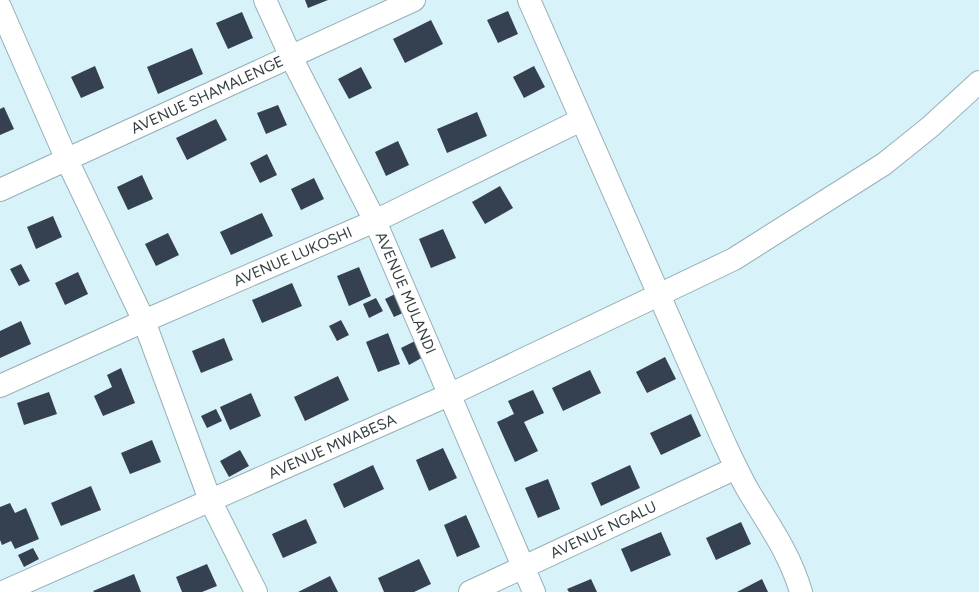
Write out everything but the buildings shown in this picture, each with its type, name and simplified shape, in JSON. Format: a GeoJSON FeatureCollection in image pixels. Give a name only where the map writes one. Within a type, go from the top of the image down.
{"type":"FeatureCollection","features":[{"type":"Feature","properties":{"kind":"street","name":"AVENUE MULANDI"},"geometry":{"type":"LineString","coordinates":[[265,0],[290,57],[375,221],[451,394],[534,592]]}},
{"type":"Feature","properties":{"kind":"street","name":"AVENUE SHAMALENGE"},"geometry":{"type":"LineString","coordinates":[[0,190],[414,0]]}},
{"type":"Feature","properties":{"kind":"street"},"geometry":{"type":"LineString","coordinates":[[529,0],[736,468],[782,543],[793,566],[800,592]]}},
{"type":"Feature","properties":{"kind":"street"},"geometry":{"type":"LineString","coordinates":[[0,7],[67,160],[144,321],[210,500],[256,592]]}},
{"type":"Feature","properties":{"kind":"street","name":"AVENUE MWABESA"},"geometry":{"type":"LineString","coordinates":[[3,592],[451,394],[734,259],[884,164],[930,127],[979,82]]}},
{"type":"Feature","properties":{"kind":"street","name":"AVENUE LUKOSHI"},"geometry":{"type":"LineString","coordinates":[[0,386],[144,321],[375,221],[581,120]]}},
{"type":"Feature","properties":{"kind":"street","name":"AVENUE NGALU"},"geometry":{"type":"LineString","coordinates":[[470,592],[736,468]]}}]}
